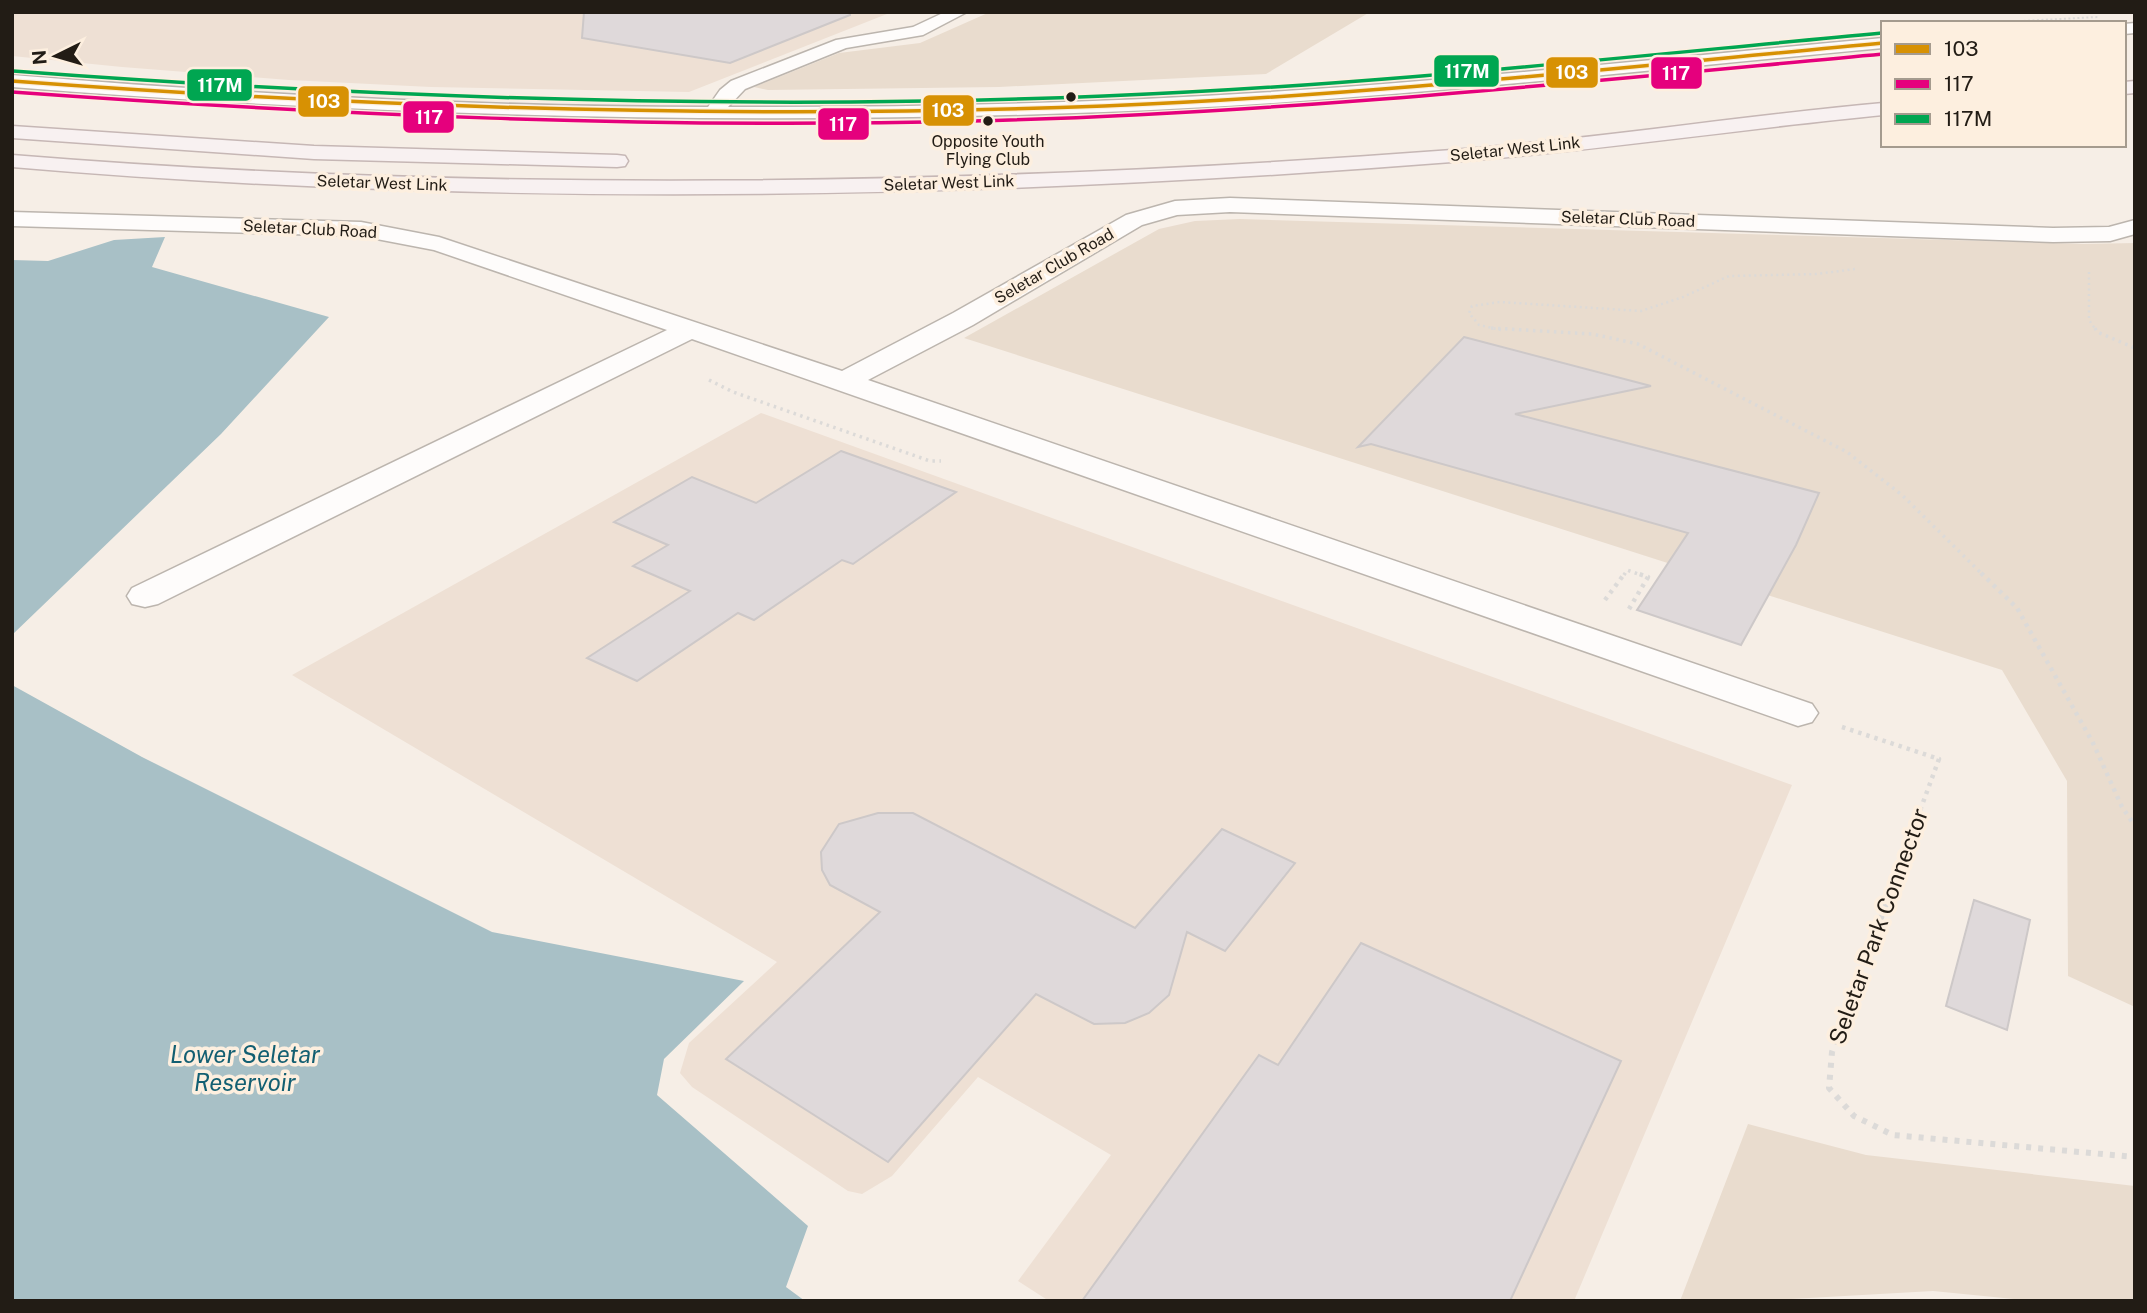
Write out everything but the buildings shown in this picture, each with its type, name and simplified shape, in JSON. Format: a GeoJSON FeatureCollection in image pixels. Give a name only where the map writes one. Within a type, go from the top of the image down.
{"type":"FeatureCollection","features":[{"type":"Feature","properties":{"kind":"main road","name":"Seletar West Link"},"geometry":{"type":"LineString","coordinates":[[12,161],[128,172],[306,181],[548,187],[820,187],[992,183],[1157,176],[1458,156],[1881,108]]}},
{"type":"Feature","properties":{"kind":"main road"},"geometry":{"type":"LineString","coordinates":[[1641,117],[1662,122],[1749,114],[1849,111]]}},
{"type":"Feature","properties":{"kind":"main road","name":"Seletar West Link"},"geometry":{"type":"LineString","coordinates":[[12,132],[358,155],[642,160]]}},
{"type":"Feature","properties":{"kind":"street"},"geometry":{"type":"LineString","coordinates":[[713,114],[727,94],[738,85],[842,44],[917,31],[959,12]]}},
{"type":"Feature","properties":{"kind":"street"},"geometry":{"type":"LineString","coordinates":[[12,80],[135,92],[417,108],[713,114],[883,112],[1266,98],[1881,43]]}},
{"type":"Feature","properties":{"kind":"street","name":"Seletar Club Road"},"geometry":{"type":"LineString","coordinates":[[12,219],[361,229],[439,244],[687,331],[843,382],[963,319],[1134,220],[1175,208],[1230,205],[2053,235],[2110,234],[2135,227]]}},
{"type":"Feature","properties":{"kind":"street"},"geometry":{"type":"LineString","coordinates":[[145,596],[687,331]]}},
{"type":"Feature","properties":{"kind":"street"},"geometry":{"type":"LineString","coordinates":[[843,382],[1798,713]]}},
{"type":"Feature","properties":{"kind":"path"},"geometry":{"type":"LineString","coordinates":[[2025,21],[2108,17]]}},
{"type":"Feature","properties":{"kind":"path"},"geometry":{"type":"LineString","coordinates":[[1859,269],[1817,274],[1729,276],[1683,297],[1641,311],[1500,302],[1472,306],[1469,313],[1479,325],[1497,330],[1592,334],[1637,344],[1847,452],[1875,473],[1902,495],[2017,608],[2093,743],[2122,807],[2135,826]]}},
{"type":"Feature","properties":{"kind":"path"},"geometry":{"type":"LineString","coordinates":[[2090,270],[2089,320],[2097,332],[2135,348]]}},
{"type":"Feature","properties":{"kind":"path","name":"Seletar Park Connector"},"geometry":{"type":"LineString","coordinates":[[1798,713],[1939,759],[1832,1052],[1829,1088],[1854,1116],[1893,1135],[2135,1157]]}},
{"type":"Feature","properties":{"kind":"shaded area"},"geometry":{"type":"Polygon","coordinates":[[[12,12],[892,12],[689,92],[431,87],[289,80],[12,56],[12,12]]]}},
{"type":"Feature","properties":{"kind":"shaded area"},"geometry":{"type":"Polygon","coordinates":[[[990,12],[1370,12],[1266,74],[999,87],[768,90],[754,87],[839,53],[920,43],[990,12]]]}},
{"type":"Feature","properties":{"kind":"shaded area"},"geometry":{"type":"Polygon","coordinates":[[[1240,219],[2084,244],[2135,243],[2135,1007],[2068,976],[2067,781],[2002,670],[964,338],[1159,229],[1195,221],[1240,219]]]}},
{"type":"Feature","properties":{"kind":"shaded area"},"geometry":{"type":"Polygon","coordinates":[[[761,413],[1792,785],[1574,1301],[1049,1301],[1018,1281],[1111,1155],[978,1077],[892,1176],[862,1194],[848,1191],[692,1087],[680,1073],[689,1043],[777,962],[292,675],[761,413]]]}},
{"type":"Feature","properties":{"kind":"shaded area"},"geometry":{"type":"Polygon","coordinates":[[[1748,1124],[1866,1155],[2135,1186],[2135,1301],[2034,1301],[1933,1291],[1755,1301],[1680,1301],[1748,1124]]]}},
{"type":"Feature","properties":{"kind":"water"},"geometry":{"type":"Polygon","coordinates":[[[165,237],[152,267],[329,317],[221,434],[12,635],[12,260],[48,261],[114,240],[165,237]]]}},
{"type":"Feature","properties":{"kind":"water","name":"Lower Seletar Reservoir"},"geometry":{"type":"Polygon","coordinates":[[[12,685],[142,757],[492,932],[744,981],[664,1059],[657,1095],[808,1226],[786,1287],[805,1301],[12,1301],[12,685]]]}},
{"type":"Feature","properties":{"kind":"transit line","name":"117M"},"geometry":{"type":"LineString","coordinates":[[13,71],[285,89],[558,100],[967,100],[1104,96],[1299,85],[1881,33]]}},
{"type":"Feature","properties":{"kind":"transit line","name":"103"},"geometry":{"type":"LineString","coordinates":[[12,81],[285,100],[421,106],[694,112],[967,110],[1104,106],[1299,95],[1493,80],[1881,43]]}},
{"type":"Feature","properties":{"kind":"transit line","name":"117"},"geometry":{"type":"LineString","coordinates":[[12,92],[287,111],[425,117],[562,122],[838,124],[1210,111],[1498,89],[1881,54]]}},
{"type":"Feature","properties":{"kind":"place","name":"Opposite Youth Flying Club"},"geometry":{"type":"Point","coordinates":[988,121]}}]}
